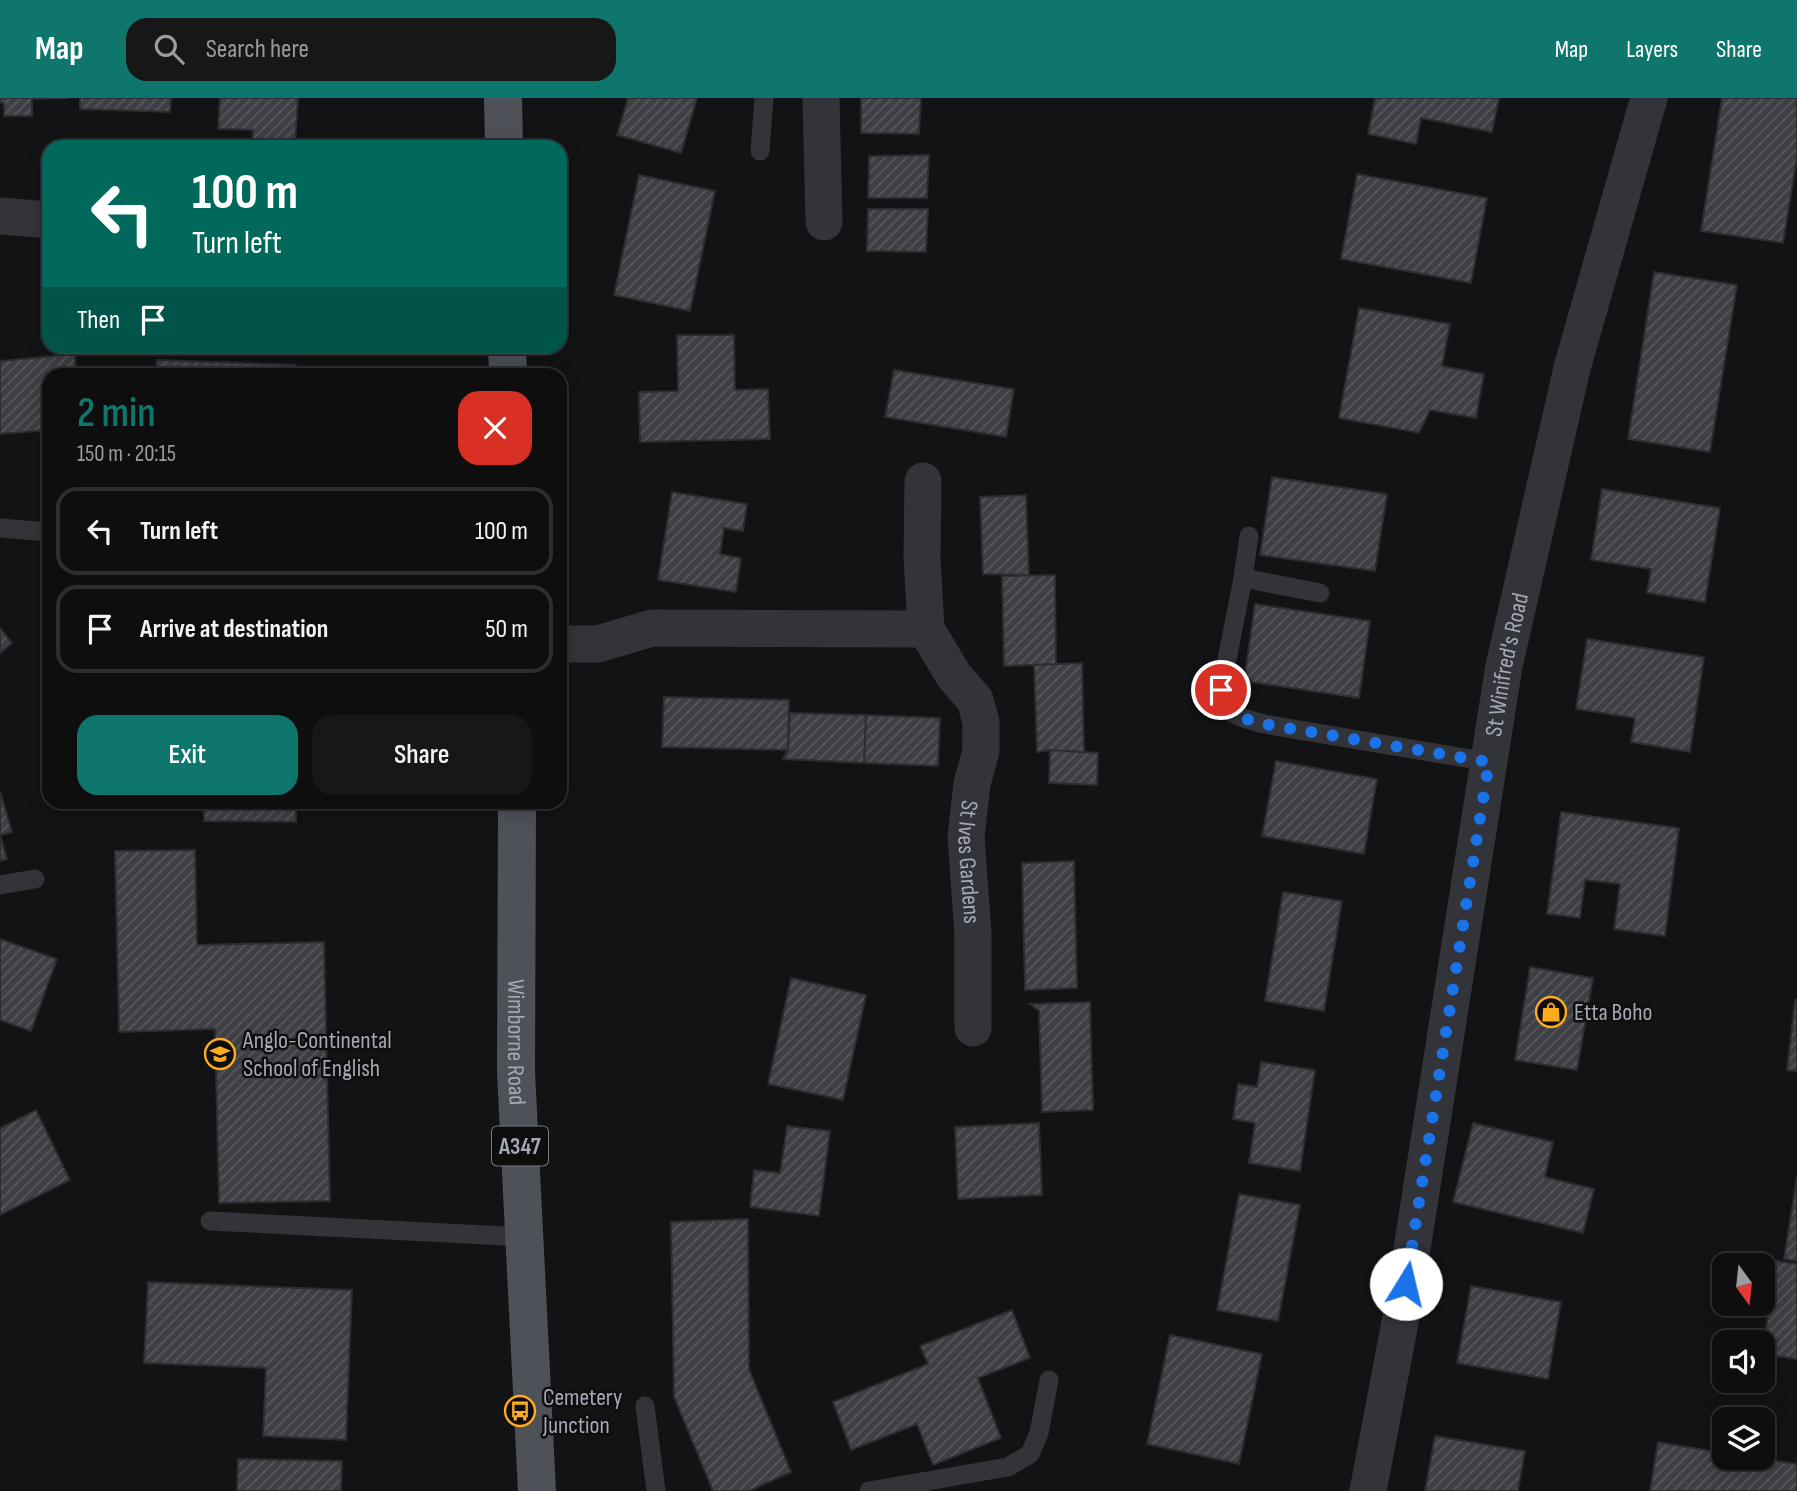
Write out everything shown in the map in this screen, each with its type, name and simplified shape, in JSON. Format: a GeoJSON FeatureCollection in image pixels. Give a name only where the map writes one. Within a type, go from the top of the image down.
{"type":"FeatureCollection","features":[{"type":"Feature","properties":{"kind":"main road"},"geometry":{"type":"LineString","coordinates":[[503,98],[504,140]]}},
{"type":"Feature","properties":{"kind":"main road","name":"Wimborne Road"},"geometry":{"type":"LineString","coordinates":[[517,809],[516,1072],[537,1491]]}},
{"type":"Feature","properties":{"kind":"street"},"geometry":{"type":"LineString","coordinates":[[821,98],[824,222]]}},
{"type":"Feature","properties":{"kind":"street","name":"St Winifred's Road"},"geometry":{"type":"LineString","coordinates":[[1368,1491],[1402,1312],[1504,666],[1572,368],[1644,99]]}},
{"type":"Feature","properties":{"kind":"street"},"geometry":{"type":"LineString","coordinates":[[0,216],[42,219]]}},
{"type":"Feature","properties":{"kind":"street","name":"St Ives Gardens"},"geometry":{"type":"LineString","coordinates":[[923,481],[922,557],[926,629],[954,676],[975,700],[981,722],[981,751],[972,784],[966,837],[974,934],[974,1028]]}},
{"type":"Feature","properties":{"kind":"street"},"geometry":{"type":"LineString","coordinates":[[567,644],[598,644],[652,628],[926,629]]}},
{"type":"Feature","properties":{"kind":"lane"},"geometry":{"type":"LineString","coordinates":[[760,151],[764,98]]}},
{"type":"Feature","properties":{"kind":"lane"},"geometry":{"type":"LineString","coordinates":[[0,528],[42,531]]}},
{"type":"Feature","properties":{"kind":"lane"},"geometry":{"type":"LineString","coordinates":[[1249,536],[1221,690],[1222,702],[1229,712],[1264,724],[1489,762]]}},
{"type":"Feature","properties":{"kind":"lane"},"geometry":{"type":"LineString","coordinates":[[1243,578],[1320,593]]}},
{"type":"Feature","properties":{"kind":"lane"},"geometry":{"type":"LineString","coordinates":[[0,885],[35,879]]}},
{"type":"Feature","properties":{"kind":"lane"},"geometry":{"type":"LineString","coordinates":[[210,1221],[525,1237]]}},
{"type":"Feature","properties":{"kind":"lane"},"geometry":{"type":"LineString","coordinates":[[869,1491],[1008,1467],[1030,1454],[1039,1433],[1049,1380]]}},
{"type":"Feature","properties":{"kind":"lane"},"geometry":{"type":"LineString","coordinates":[[645,1406],[656,1491]]}},
{"type":"Feature","properties":{"kind":"building"},"geometry":{"type":"Polygon","coordinates":[[[0,98],[69,98],[32,99],[32,116],[4,116],[4,103],[0,103],[0,98]]]}},
{"type":"Feature","properties":{"kind":"building"},"geometry":{"type":"Polygon","coordinates":[[[80,98],[171,98],[170,112],[80,109],[80,98]]]}},
{"type":"Feature","properties":{"kind":"building"},"geometry":{"type":"Polygon","coordinates":[[[220,98],[298,98],[295,140],[252,140],[253,130],[218,129],[220,98]]]}},
{"type":"Feature","properties":{"kind":"building"},"geometry":{"type":"Polygon","coordinates":[[[628,98],[697,98],[681,153],[617,135],[628,98]]]}},
{"type":"Feature","properties":{"kind":"building"},"geometry":{"type":"Polygon","coordinates":[[[861,98],[921,98],[919,134],[861,133],[861,98]]]}},
{"type":"Feature","properties":{"kind":"building"},"geometry":{"type":"Polygon","coordinates":[[[1375,98],[1499,98],[1492,132],[1421,118],[1416,144],[1368,134],[1375,98]]]}},
{"type":"Feature","properties":{"kind":"building"},"geometry":{"type":"Polygon","coordinates":[[[1722,98],[1797,98],[1797,157],[1783,243],[1701,231],[1722,98]]]}},
{"type":"Feature","properties":{"kind":"building"},"geometry":{"type":"Polygon","coordinates":[[[929,155],[927,198],[868,198],[869,156],[929,155]]]}},
{"type":"Feature","properties":{"kind":"building"},"geometry":{"type":"Polygon","coordinates":[[[1357,174],[1487,198],[1471,283],[1341,259],[1357,174]]]}},
{"type":"Feature","properties":{"kind":"building"},"geometry":{"type":"Polygon","coordinates":[[[639,175],[715,191],[690,311],[614,295],[639,175]]]}},
{"type":"Feature","properties":{"kind":"building"},"geometry":{"type":"Polygon","coordinates":[[[868,209],[928,209],[926,252],[867,251],[868,209]]]}},
{"type":"Feature","properties":{"kind":"building"},"geometry":{"type":"Polygon","coordinates":[[[1654,272],[1737,285],[1710,452],[1628,439],[1654,272]]]}},
{"type":"Feature","properties":{"kind":"building"},"geometry":{"type":"Polygon","coordinates":[[[1359,308],[1450,324],[1442,366],[1484,374],[1476,418],[1430,410],[1419,433],[1339,418],[1359,308]]]}},
{"type":"Feature","properties":{"kind":"building"},"geometry":{"type":"Polygon","coordinates":[[[677,335],[734,335],[735,390],[768,389],[770,439],[640,442],[639,392],[678,391],[677,335]]]}},
{"type":"Feature","properties":{"kind":"building"},"geometry":{"type":"Polygon","coordinates":[[[75,354],[76,368],[42,368],[42,431],[0,434],[0,361],[75,354]]]}},
{"type":"Feature","properties":{"kind":"building"},"geometry":{"type":"Polygon","coordinates":[[[157,360],[296,365],[296,368],[156,368],[157,360]]]}},
{"type":"Feature","properties":{"kind":"building"},"geometry":{"type":"Polygon","coordinates":[[[894,370],[1014,389],[1006,437],[885,417],[894,370]]]}},
{"type":"Feature","properties":{"kind":"building"},"geometry":{"type":"Polygon","coordinates":[[[1272,477],[1387,494],[1375,571],[1260,555],[1272,477]]]}},
{"type":"Feature","properties":{"kind":"building"},"geometry":{"type":"Polygon","coordinates":[[[1602,489],[1720,508],[1705,602],[1647,593],[1651,569],[1591,560],[1602,489]]]}},
{"type":"Feature","properties":{"kind":"building"},"geometry":{"type":"Polygon","coordinates":[[[672,492],[747,504],[743,531],[724,528],[720,554],[741,558],[736,592],[658,580],[672,492]]]}},
{"type":"Feature","properties":{"kind":"building"},"geometry":{"type":"Polygon","coordinates":[[[1026,495],[1029,575],[983,574],[980,497],[1026,495]]]}},
{"type":"Feature","properties":{"kind":"building"},"geometry":{"type":"Polygon","coordinates":[[[1055,575],[1056,664],[1004,666],[1002,576],[1055,575]]]}},
{"type":"Feature","properties":{"kind":"building"},"geometry":{"type":"Polygon","coordinates":[[[1255,604],[1370,621],[1359,698],[1244,681],[1255,604]]]}},
{"type":"Feature","properties":{"kind":"building"},"geometry":{"type":"Polygon","coordinates":[[[0,628],[12,643],[0,653],[0,628]]]}},
{"type":"Feature","properties":{"kind":"building"},"geometry":{"type":"Polygon","coordinates":[[[1587,639],[1704,657],[1690,752],[1631,742],[1635,718],[1576,709],[1587,639]]]}},
{"type":"Feature","properties":{"kind":"building"},"geometry":{"type":"Polygon","coordinates":[[[1082,663],[1084,752],[1037,752],[1034,665],[1082,663]]]}},
{"type":"Feature","properties":{"kind":"building"},"geometry":{"type":"Polygon","coordinates":[[[664,697],[789,700],[788,750],[662,747],[664,697]]]}},
{"type":"Feature","properties":{"kind":"building"},"geometry":{"type":"Polygon","coordinates":[[[790,713],[866,715],[864,763],[783,759],[788,750],[790,713]]]}},
{"type":"Feature","properties":{"kind":"building"},"geometry":{"type":"Polygon","coordinates":[[[866,715],[940,718],[938,766],[864,763],[866,715]]]}},
{"type":"Feature","properties":{"kind":"building"},"geometry":{"type":"Polygon","coordinates":[[[1050,750],[1098,753],[1097,785],[1049,783],[1050,750]]]}},
{"type":"Feature","properties":{"kind":"building"},"geometry":{"type":"Polygon","coordinates":[[[1276,761],[1377,779],[1364,854],[1262,836],[1276,761]]]}},
{"type":"Feature","properties":{"kind":"building"},"geometry":{"type":"Polygon","coordinates":[[[0,791],[12,832],[0,835],[0,791]]]}},
{"type":"Feature","properties":{"kind":"building"},"geometry":{"type":"Polygon","coordinates":[[[204,809],[296,809],[296,822],[204,821],[204,809]]]}},
{"type":"Feature","properties":{"kind":"building"},"geometry":{"type":"Polygon","coordinates":[[[1561,812],[1679,828],[1665,936],[1614,929],[1620,884],[1585,880],[1580,918],[1547,914],[1561,812]]]}},
{"type":"Feature","properties":{"kind":"building"},"geometry":{"type":"Polygon","coordinates":[[[0,835],[7,859],[0,861],[0,835]]]}},
{"type":"Feature","properties":{"kind":"building"},"geometry":{"type":"Polygon","coordinates":[[[195,850],[197,945],[324,942],[330,1201],[219,1203],[215,1029],[119,1032],[115,851],[195,850]]]}},
{"type":"Feature","properties":{"kind":"building"},"geometry":{"type":"Polygon","coordinates":[[[1074,861],[1077,988],[1025,990],[1022,863],[1074,861]]]}},
{"type":"Feature","properties":{"kind":"building"},"geometry":{"type":"Polygon","coordinates":[[[1283,892],[1342,901],[1324,1011],[1265,1001],[1283,892]]]}},
{"type":"Feature","properties":{"kind":"building"},"geometry":{"type":"Polygon","coordinates":[[[0,939],[57,959],[31,1031],[0,1020],[0,939]]]}},
{"type":"Feature","properties":{"kind":"building"},"geometry":{"type":"Polygon","coordinates":[[[1530,967],[1593,978],[1577,1070],[1515,1060],[1530,967]]]}},
{"type":"Feature","properties":{"kind":"building"},"geometry":{"type":"Polygon","coordinates":[[[791,978],[866,995],[843,1100],[768,1084],[791,978]]]}},
{"type":"Feature","properties":{"kind":"building"},"geometry":{"type":"Polygon","coordinates":[[[1795,1000],[1797,1001],[1797,1071],[1787,1070],[1795,1000]]]}},
{"type":"Feature","properties":{"kind":"building"},"geometry":{"type":"Polygon","coordinates":[[[1090,1002],[1093,1110],[1042,1112],[1039,1011],[1030,1004],[1090,1002]]]}},
{"type":"Feature","properties":{"kind":"building"},"geometry":{"type":"Polygon","coordinates":[[[1261,1062],[1315,1070],[1300,1171],[1249,1163],[1255,1123],[1233,1119],[1238,1084],[1257,1087],[1261,1062]]]}},
{"type":"Feature","properties":{"kind":"building"},"geometry":{"type":"Polygon","coordinates":[[[36,1110],[70,1180],[0,1215],[0,1128],[36,1110]]]}},
{"type":"Feature","properties":{"kind":"building"},"geometry":{"type":"Polygon","coordinates":[[[1039,1123],[1042,1195],[958,1199],[955,1127],[1039,1123]]]}},
{"type":"Feature","properties":{"kind":"building"},"geometry":{"type":"Polygon","coordinates":[[[1473,1123],[1553,1142],[1545,1177],[1594,1189],[1583,1233],[1453,1202],[1473,1123]]]}},
{"type":"Feature","properties":{"kind":"building"},"geometry":{"type":"Polygon","coordinates":[[[787,1126],[830,1131],[819,1216],[750,1207],[754,1170],[780,1173],[787,1126]]]}},
{"type":"Feature","properties":{"kind":"building"},"geometry":{"type":"Polygon","coordinates":[[[1797,1176],[1797,1261],[1784,1259],[1797,1176]]]}},
{"type":"Feature","properties":{"kind":"building"},"geometry":{"type":"Polygon","coordinates":[[[1239,1194],[1300,1205],[1278,1321],[1217,1310],[1239,1194]]]}},
{"type":"Feature","properties":{"kind":"building"},"geometry":{"type":"Polygon","coordinates":[[[748,1219],[749,1369],[791,1472],[749,1491],[713,1491],[674,1397],[671,1222],[748,1219]]]}},
{"type":"Feature","properties":{"kind":"building"},"geometry":{"type":"Polygon","coordinates":[[[1776,1261],[1797,1264],[1797,1359],[1775,1356],[1775,1330],[1766,1330],[1768,1316],[1775,1316],[1776,1261]]]}},
{"type":"Feature","properties":{"kind":"building"},"geometry":{"type":"Polygon","coordinates":[[[148,1282],[352,1290],[346,1440],[263,1436],[266,1368],[144,1363],[148,1282]]]}},
{"type":"Feature","properties":{"kind":"building"},"geometry":{"type":"Polygon","coordinates":[[[1471,1286],[1561,1302],[1548,1379],[1457,1363],[1471,1286]]]}},
{"type":"Feature","properties":{"kind":"building"},"geometry":{"type":"Polygon","coordinates":[[[1012,1310],[1030,1358],[978,1378],[1001,1438],[933,1465],[917,1424],[851,1450],[833,1402],[928,1364],[920,1346],[1012,1310]]]}},
{"type":"Feature","properties":{"kind":"building"},"geometry":{"type":"Polygon","coordinates":[[[1170,1335],[1262,1354],[1239,1464],[1147,1444],[1170,1335]]]}},
{"type":"Feature","properties":{"kind":"building"},"geometry":{"type":"Polygon","coordinates":[[[1435,1436],[1525,1451],[1518,1491],[1425,1491],[1435,1436]]]}},
{"type":"Feature","properties":{"kind":"building"},"geometry":{"type":"Polygon","coordinates":[[[1658,1442],[1712,1451],[1712,1470],[1775,1470],[1775,1461],[1797,1464],[1797,1491],[1650,1491],[1658,1442]]]}},
{"type":"Feature","properties":{"kind":"building"},"geometry":{"type":"Polygon","coordinates":[[[238,1459],[342,1461],[341,1491],[237,1491],[238,1459]]]}},
{"type":"Feature","properties":{"kind":"place","name":"Etta Boho"},"geometry":{"type":"Point","coordinates":[1551,1012]}},
{"type":"Feature","properties":{"kind":"place","name":"Anglo-Continental School of English"},"geometry":{"type":"Point","coordinates":[220,1054]}},
{"type":"Feature","properties":{"kind":"place","name":"Cemetery Junction"},"geometry":{"type":"Point","coordinates":[520,1411]}},
{"type":"Feature","properties":{"kind":"route"},"geometry":{"type":"LineString","coordinates":[[1221,690],[1222,702],[1229,712],[1264,724],[1489,762],[1406,1284]]}}]}
